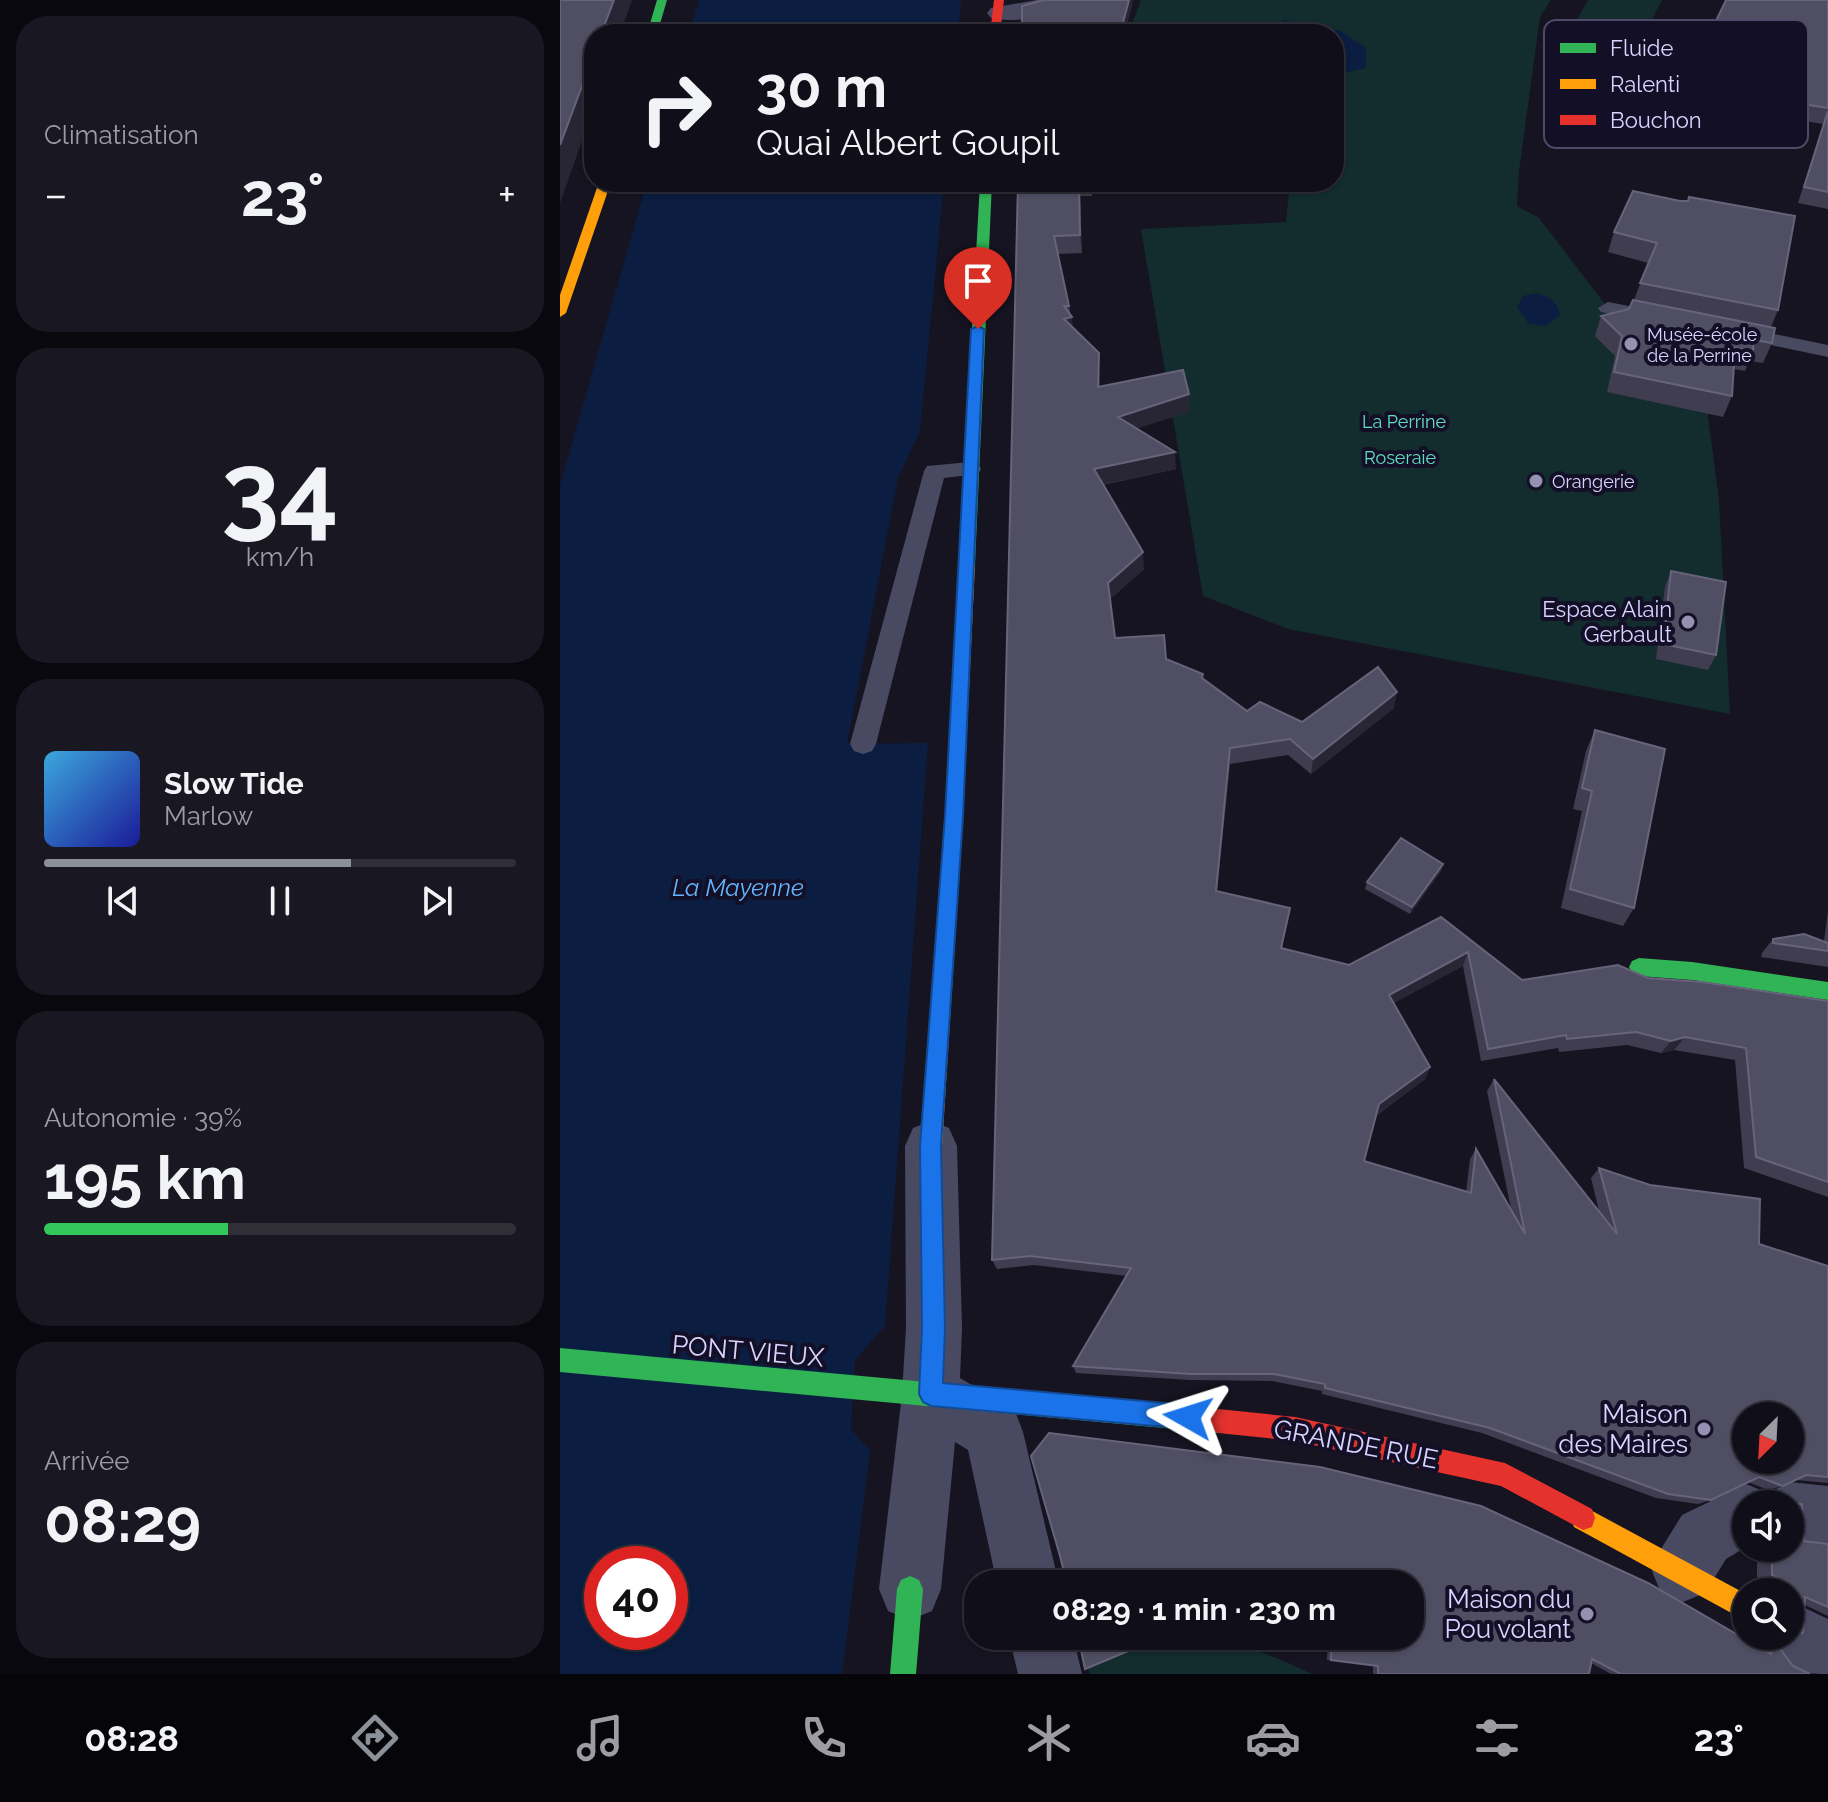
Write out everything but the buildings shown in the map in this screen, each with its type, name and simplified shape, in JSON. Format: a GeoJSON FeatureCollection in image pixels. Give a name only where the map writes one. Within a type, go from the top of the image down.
{"type":"FeatureCollection","features":[{"type":"Feature","properties":{"kind":"street"},"geometry":{"type":"LineString","coordinates":[[655,24],[662,0]]}},
{"type":"Feature","properties":{"kind":"street"},"geometry":{"type":"LineString","coordinates":[[998,16],[1038,9],[1055,0]]}},
{"type":"Feature","properties":{"kind":"street"},"geometry":{"type":"LineString","coordinates":[[560,313],[602,192]]}},
{"type":"Feature","properties":{"kind":"street"},"geometry":{"type":"LineString","coordinates":[[903,1674],[931,1394],[934,1328],[931,1146],[954,816],[985,192]]}},
{"type":"Feature","properties":{"kind":"street"},"geometry":{"type":"LineString","coordinates":[[1639,967],[1692,971],[1828,991]]}},
{"type":"Feature","properties":{"kind":"street","name":"PONT VIEUX"},"geometry":{"type":"LineString","coordinates":[[560,1360],[931,1394]]}},
{"type":"Feature","properties":{"kind":"street"},"geometry":{"type":"LineString","coordinates":[[931,1394],[994,1432],[1025,1570]]}},
{"type":"Feature","properties":{"kind":"street","name":"GRANDE RUE"},"geometry":{"type":"LineString","coordinates":[[931,1394],[1295,1429],[1505,1475],[1732,1600]]}},
{"type":"Feature","properties":{"kind":"street"},"geometry":{"type":"LineString","coordinates":[[1804,1513],[1828,1516]]}},
{"type":"Feature","properties":{"kind":"street"},"geometry":{"type":"LineString","coordinates":[[1683,1571],[1704,1537],[1732,1522]]}},
{"type":"Feature","properties":{"kind":"street"},"geometry":{"type":"LineString","coordinates":[[1804,1641],[1828,1655]]}},
{"type":"Feature","properties":{"kind":"street"},"geometry":{"type":"LineString","coordinates":[[1044,1650],[1050,1674]]}},
{"type":"Feature","properties":{"kind":"lane"},"geometry":{"type":"LineString","coordinates":[[1608,308],[1672,320]]}},
{"type":"Feature","properties":{"kind":"lane"},"geometry":{"type":"LineString","coordinates":[[1714,328],[1828,351]]}},
{"type":"Feature","properties":{"kind":"lane"},"geometry":{"type":"LineString","coordinates":[[863,744],[935,471],[970,469]]}},
{"type":"Feature","properties":{"kind":"green space","name":"La Perrine"},"geometry":{"type":"Polygon","coordinates":[[[1141,0],[1551,0],[1540,17],[1517,206],[1539,218],[1608,308],[1697,332],[1719,500],[1730,714],[1288,629],[1203,596],[1141,229],[1286,222],[1289,192],[1344,192],[1344,24],[1132,24],[1141,0]]]}},
{"type":"Feature","properties":{"kind":"green space"},"geometry":{"type":"Polygon","coordinates":[[[1588,0],[1662,0],[1652,20],[1576,20],[1588,0]]]}},
{"type":"Feature","properties":{"kind":"green space"},"geometry":{"type":"Polygon","coordinates":[[[1131,1650],[1252,1650],[1312,1674],[1090,1674],[1088,1668],[1131,1650]]]}},
{"type":"Feature","properties":{"kind":"water"},"geometry":{"type":"Polygon","coordinates":[[[699,0],[961,0],[959,24],[692,24],[699,0]]]}},
{"type":"Feature","properties":{"kind":"water"},"geometry":{"type":"Polygon","coordinates":[[[1344,33],[1366,48],[1366,68],[1344,73],[1344,33]]]}},
{"type":"Feature","properties":{"kind":"water","name":"La Mayenne"},"geometry":{"type":"Polygon","coordinates":[[[644,192],[943,192],[920,431],[898,478],[847,744],[928,743],[885,1326],[855,1360],[851,1429],[870,1451],[842,1674],[560,1674],[560,485],[644,192]]]}},
{"type":"Feature","properties":{"kind":"water"},"geometry":{"type":"Polygon","coordinates":[[[1537,293],[1552,300],[1560,315],[1545,326],[1529,324],[1517,307],[1523,296],[1537,293]]]}},
{"type":"Feature","properties":{"kind":"traffic: fast"},"geometry":{"type":"LineString","coordinates":[[655,24],[662,0]]}},
{"type":"Feature","properties":{"kind":"traffic: fast"},"geometry":{"type":"LineString","coordinates":[[967,564],[986,192]]}},
{"type":"Feature","properties":{"kind":"traffic: fast"},"geometry":{"type":"LineString","coordinates":[[1639,967],[1692,971],[1828,991]]}},
{"type":"Feature","properties":{"kind":"traffic: fast"},"geometry":{"type":"LineString","coordinates":[[560,1360],[1218,1421]]}},
{"type":"Feature","properties":{"kind":"traffic: fast"},"geometry":{"type":"LineString","coordinates":[[903,1674],[910,1589]]}},
{"type":"Feature","properties":{"kind":"traffic: slow"},"geometry":{"type":"LineString","coordinates":[[560,313],[602,192]]}},
{"type":"Feature","properties":{"kind":"traffic: slow"},"geometry":{"type":"LineString","coordinates":[[931,1146],[954,816],[967,564]]}},
{"type":"Feature","properties":{"kind":"traffic: slow"},"geometry":{"type":"LineString","coordinates":[[1583,1518],[1732,1600]]}},
{"type":"Feature","properties":{"kind":"traffic: jam"},"geometry":{"type":"LineString","coordinates":[[996,24],[999,0]]}},
{"type":"Feature","properties":{"kind":"traffic: jam"},"geometry":{"type":"LineString","coordinates":[[1218,1421],[1295,1429],[1505,1475],[1583,1518]]}},
{"type":"Feature","properties":{"kind":"place","name":"Musée-école de la Perrine"},"geometry":{"type":"Point","coordinates":[1631,344]}},
{"type":"Feature","properties":{"kind":"place","name":"Orangerie"},"geometry":{"type":"Point","coordinates":[1536,481]}},
{"type":"Feature","properties":{"kind":"place","name":"Espace Alain Gerbault"},"geometry":{"type":"Point","coordinates":[1688,622]}},
{"type":"Feature","properties":{"kind":"place","name":"Maison des Maires"},"geometry":{"type":"Point","coordinates":[1704,1429]}},
{"type":"Feature","properties":{"kind":"place","name":"Maison du Pou volant"},"geometry":{"type":"Point","coordinates":[1587,1614]}},
{"type":"Feature","properties":{"kind":"route"},"geometry":{"type":"LineString","coordinates":[[978,329],[954,816],[931,1146],[934,1328],[931,1394],[1188,1417]]}},
{"type":"Feature","properties":{"kind":"park label","name":"Roseraie"},"geometry":{"type":"Point","coordinates":[1400,457]}}]}
